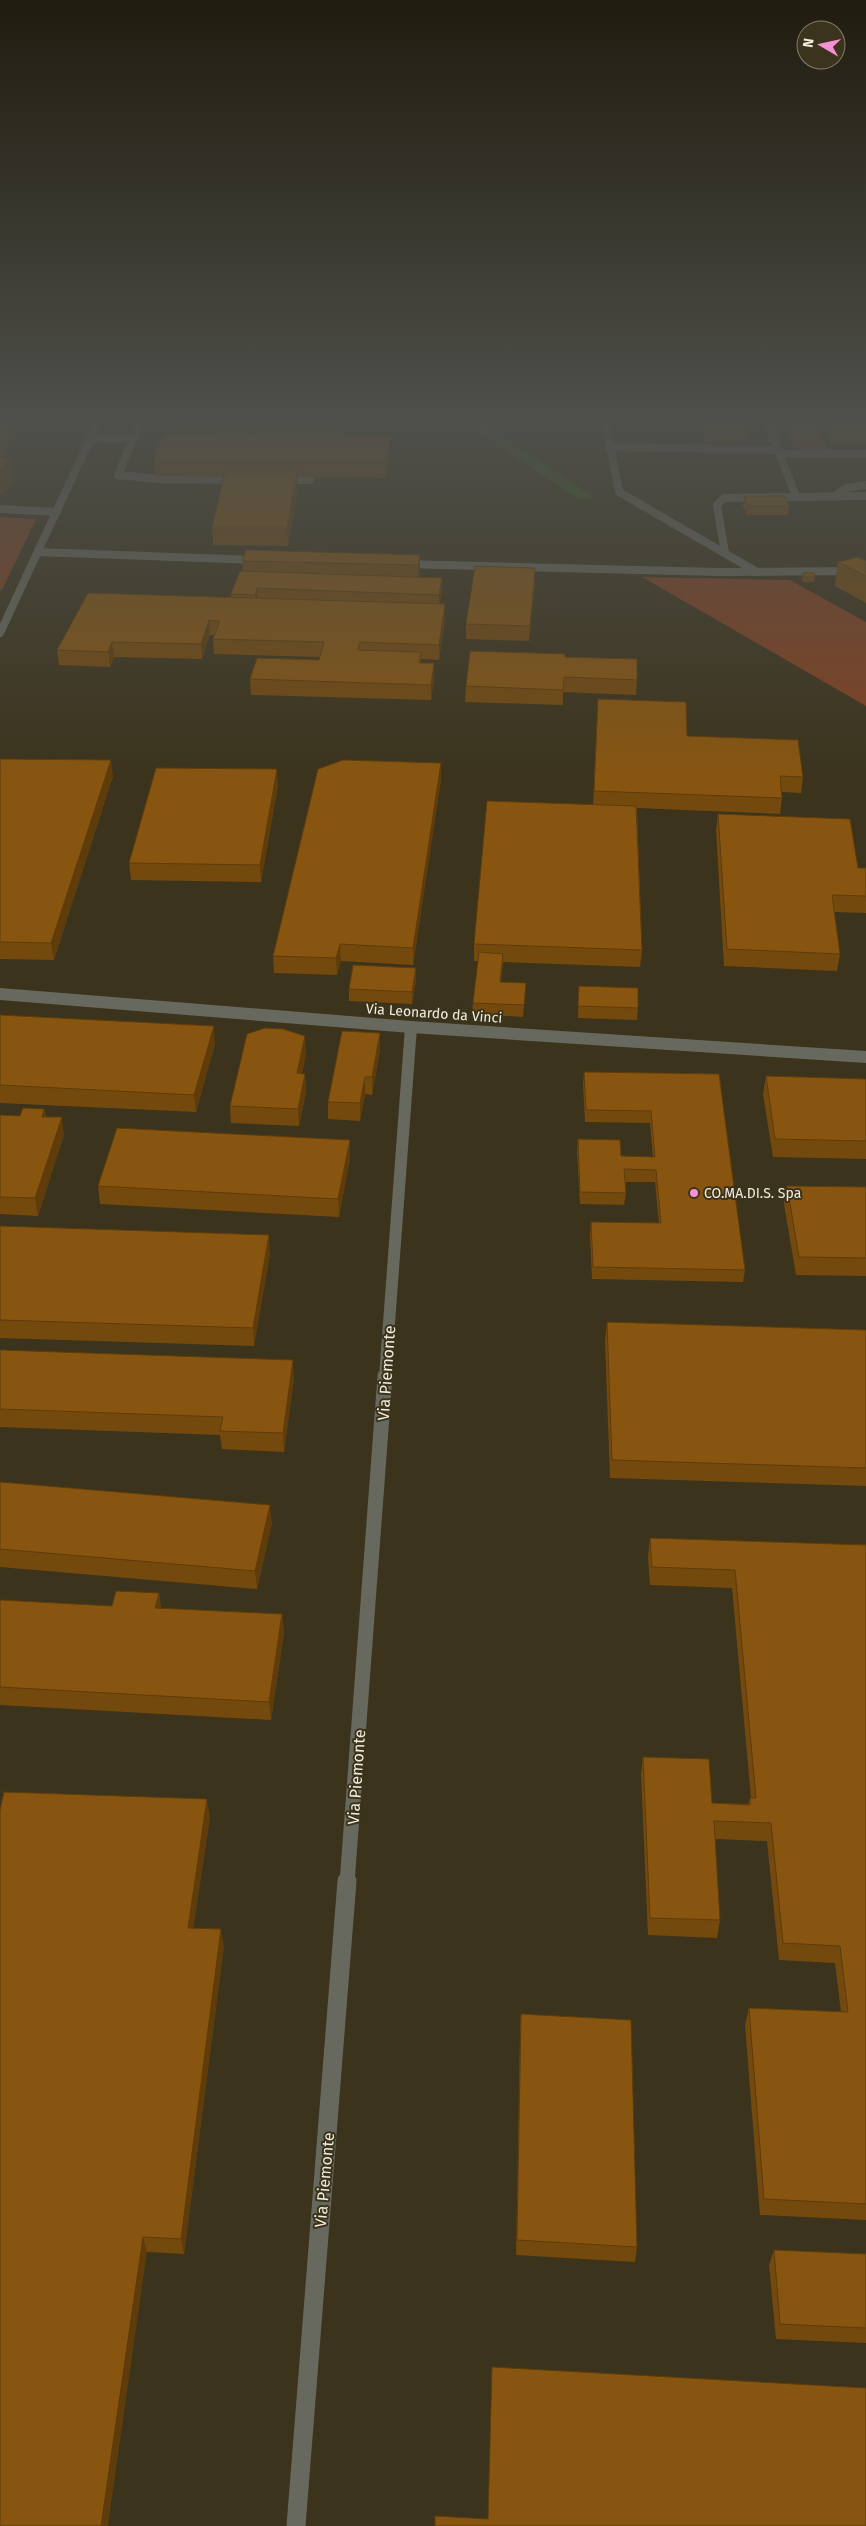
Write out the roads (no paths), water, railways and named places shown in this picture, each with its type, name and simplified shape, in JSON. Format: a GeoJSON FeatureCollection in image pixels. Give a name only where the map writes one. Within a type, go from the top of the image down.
{"type":"FeatureCollection","features":[{"type":"Feature","properties":{"kind":"street"},"geometry":{"type":"LineString","coordinates":[[0,633],[43,542]]}},
{"type":"Feature","properties":{"kind":"street"},"geometry":{"type":"LineString","coordinates":[[706,542],[757,572]]}},
{"type":"Feature","properties":{"kind":"street"},"geometry":{"type":"LineString","coordinates":[[724,542],[726,553]]}},
{"type":"Feature","properties":{"kind":"street"},"geometry":{"type":"LineString","coordinates":[[38,552],[271,560]]}},
{"type":"Feature","properties":{"kind":"street"},"geometry":{"type":"LineString","coordinates":[[399,564],[757,572],[866,571]]}},
{"type":"Feature","properties":{"kind":"street","name":"Via Leonardo da Vinci"},"geometry":{"type":"LineString","coordinates":[[0,994],[411,1027],[866,1057]]}},
{"type":"Feature","properties":{"kind":"street","name":"Via Piemonte"},"geometry":{"type":"LineString","coordinates":[[296,2526],[358,1748],[411,1027]]}},
{"type":"Feature","properties":{"kind":"place","name":"CO.MA.DI.S. Spa"},"geometry":{"type":"Point","coordinates":[694,1193]}}]}
